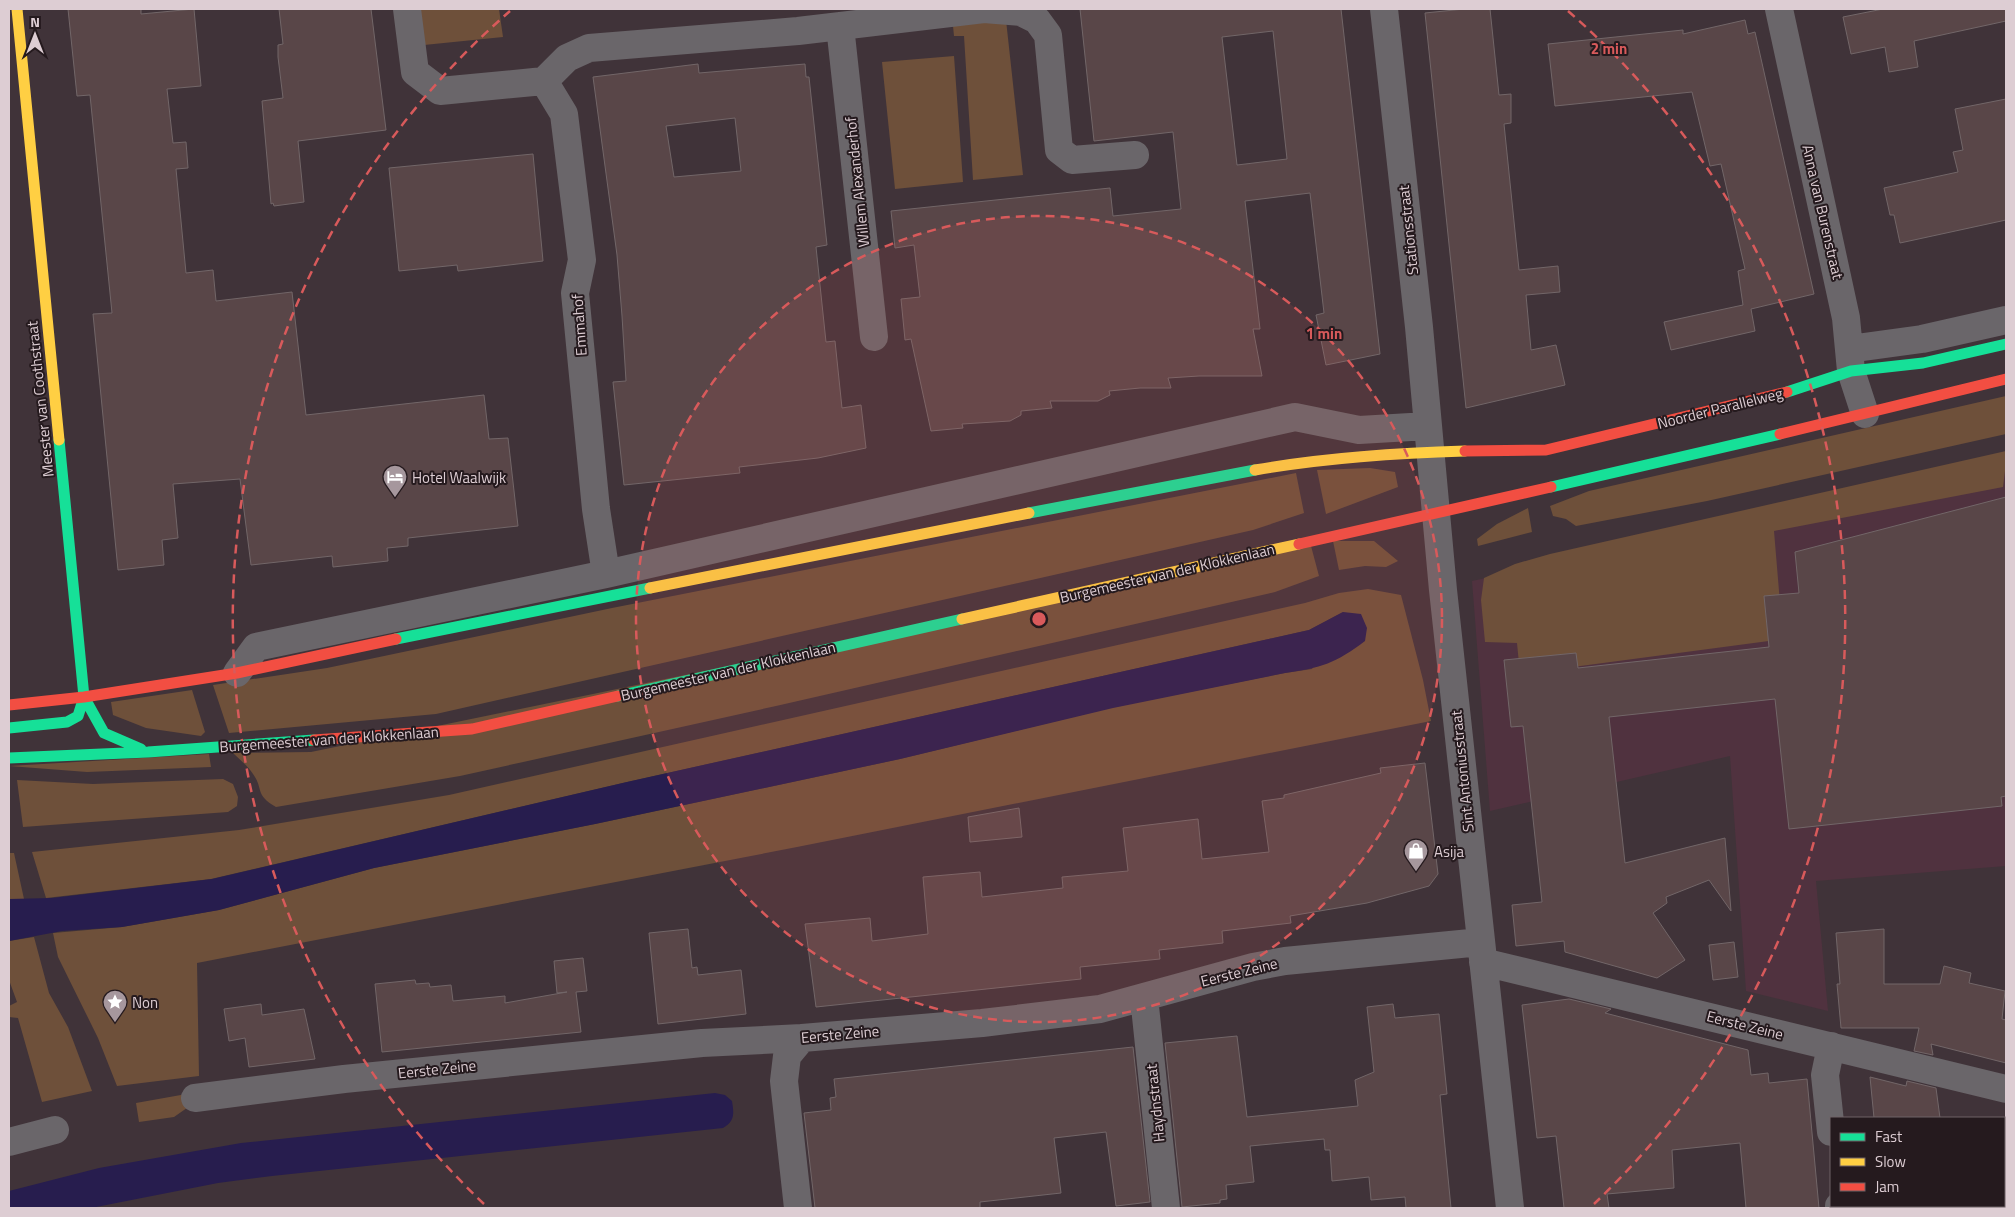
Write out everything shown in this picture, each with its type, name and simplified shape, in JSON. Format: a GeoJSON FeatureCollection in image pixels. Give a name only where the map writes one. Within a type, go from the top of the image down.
{"type":"FeatureCollection","features":[{"type":"Feature","properties":{"kind":"main road","name":"Meester van Coothstraat"},"geometry":{"type":"LineString","coordinates":[[16,9],[84,697],[104,733],[148,752]]}},
{"type":"Feature","properties":{"kind":"main road","name":"Noorder Parallelweg"},"geometry":{"type":"LineString","coordinates":[[1429,439],[1546,450],[1772,397],[1850,360],[1923,363],[2006,344]]}},
{"type":"Feature","properties":{"kind":"main road"},"geometry":{"type":"LineString","coordinates":[[1436,513],[1865,414],[2006,379]]}},
{"type":"Feature","properties":{"kind":"main road"},"geometry":{"type":"LineString","coordinates":[[9,704],[84,697],[237,673],[446,628],[1104,498],[1429,439]]}},
{"type":"Feature","properties":{"kind":"main road","name":"Burgemeester van der Klokkenlaan"},"geometry":{"type":"LineString","coordinates":[[9,758],[148,752],[472,729],[1436,513]]}},
{"type":"Feature","properties":{"kind":"main road"},"geometry":{"type":"LineString","coordinates":[[9,728],[67,722],[78,716],[84,697]]}},
{"type":"Feature","properties":{"kind":"street"},"geometry":{"type":"LineString","coordinates":[[407,9],[415,72],[440,91],[544,81],[567,58],[589,48],[840,26],[984,9],[1022,12],[1037,20],[1048,35],[1060,150],[1072,160],[1136,155]]}},
{"type":"Feature","properties":{"kind":"street","name":"Stationsstraat"},"geometry":{"type":"LineString","coordinates":[[1384,9],[1429,439]]}},
{"type":"Feature","properties":{"kind":"street","name":"Anna van Burenstraat"},"geometry":{"type":"LineString","coordinates":[[1779,9],[1846,318],[1850,360],[1865,414]]}},
{"type":"Feature","properties":{"kind":"street","name":"Willem Alexanderhof"},"geometry":{"type":"LineString","coordinates":[[840,26],[874,338]]}},
{"type":"Feature","properties":{"kind":"street","name":"Emmahof"},"geometry":{"type":"LineString","coordinates":[[544,81],[564,114],[582,260],[575,293],[595,500],[606,574]]}},
{"type":"Feature","properties":{"kind":"street","name":"Noorder Parallelweg"},"geometry":{"type":"LineString","coordinates":[[1850,360],[1922,339],[2006,320]]}},
{"type":"Feature","properties":{"kind":"street"},"geometry":{"type":"LineString","coordinates":[[237,673],[256,647],[606,574],[1295,417],[1359,430],[1429,439]]}},
{"type":"Feature","properties":{"kind":"street","name":"Sint Antoniusstraat"},"geometry":{"type":"LineString","coordinates":[[1429,439],[1510,1208]]}},
{"type":"Feature","properties":{"kind":"street","name":"Eerste Zeine"},"geometry":{"type":"LineString","coordinates":[[195,1098],[344,1079],[702,1043],[802,1038],[982,1023],[1100,1009],[1253,967],[1285,961],[1482,952],[1832,1046],[2006,1089]]}},
{"type":"Feature","properties":{"kind":"street","name":"Haydnstraat"},"geometry":{"type":"LineString","coordinates":[[1144,997],[1166,1208]]}},
{"type":"Feature","properties":{"kind":"street"},"geometry":{"type":"LineString","coordinates":[[798,1208],[784,1082],[787,1056],[802,1038]]}},
{"type":"Feature","properties":{"kind":"street"},"geometry":{"type":"LineString","coordinates":[[1830,1122],[1825,1075],[1832,1046]]}},
{"type":"Feature","properties":{"kind":"street"},"geometry":{"type":"LineString","coordinates":[[9,1142],[55,1130]]}},
{"type":"Feature","properties":{"kind":"shaded area"},"geometry":{"type":"Polygon","coordinates":[[[419,9],[499,9],[503,37],[424,45],[419,9]]]}},
{"type":"Feature","properties":{"kind":"shaded area"},"geometry":{"type":"Polygon","coordinates":[[[1006,20],[1023,175],[973,180],[964,36],[954,36],[953,26],[1006,20]]]}},
{"type":"Feature","properties":{"kind":"shaded area"},"geometry":{"type":"Polygon","coordinates":[[[954,56],[963,182],[895,189],[882,62],[954,56]]]}},
{"type":"Feature","properties":{"kind":"shaded area"},"geometry":{"type":"Polygon","coordinates":[[[2006,396],[2006,434],[1707,501],[1576,526],[1566,519],[1553,516],[1550,506],[1589,491],[2006,396]]]}},
{"type":"Feature","properties":{"kind":"shaded area"},"geometry":{"type":"Polygon","coordinates":[[[2006,451],[2006,471],[2003,487],[1774,531],[1783,639],[1520,674],[1517,643],[1485,642],[1481,600],[1484,578],[1515,564],[1550,554],[2006,451]]]}},
{"type":"Feature","properties":{"kind":"shaded area"},"geometry":{"type":"Polygon","coordinates":[[[2006,464],[2006,866],[1816,881],[1828,1011],[1746,991],[1730,756],[1490,811],[1472,581],[2006,464]]]}},
{"type":"Feature","properties":{"kind":"shaded area"},"geometry":{"type":"Polygon","coordinates":[[[1370,468],[1395,472],[1398,487],[1326,514],[1317,470],[1370,468]]]}},
{"type":"Feature","properties":{"kind":"shaded area"},"geometry":{"type":"Polygon","coordinates":[[[1296,473],[1304,513],[1253,530],[436,714],[229,733],[213,685],[327,668],[612,608],[1296,473]]]}},
{"type":"Feature","properties":{"kind":"shaded area"},"geometry":{"type":"Polygon","coordinates":[[[1528,508],[1532,532],[1478,546],[1477,539],[1497,524],[1528,508]]]}},
{"type":"Feature","properties":{"kind":"shaded area"},"geometry":{"type":"Polygon","coordinates":[[[1333,541],[1374,541],[1398,561],[1386,567],[1365,566],[1339,570],[1333,541]]]}},
{"type":"Feature","properties":{"kind":"shaded area"},"geometry":{"type":"Polygon","coordinates":[[[1311,546],[1319,576],[1275,592],[460,776],[276,807],[262,795],[251,771],[233,753],[311,752],[1311,546]]]}},
{"type":"Feature","properties":{"kind":"shaded area"},"geometry":{"type":"Polygon","coordinates":[[[1368,589],[1401,595],[1423,680],[1431,721],[797,847],[197,963],[199,1076],[117,1086],[98,1038],[58,957],[53,933],[122,927],[219,910],[374,868],[595,824],[900,759],[1113,707],[1312,669],[1343,612],[1309,630],[627,782],[211,879],[46,898],[32,852],[239,830],[449,795],[1305,603],[1339,593],[1368,589]]]}},
{"type":"Feature","properties":{"kind":"shaded area"},"geometry":{"type":"Polygon","coordinates":[[[1343,612],[1361,614],[1367,628],[1365,641],[1345,655],[1309,669],[1113,708],[900,759],[595,824],[374,868],[219,910],[122,927],[62,931],[9,941],[9,899],[52,898],[212,879],[627,782],[1309,630],[1343,612]]]}},
{"type":"Feature","properties":{"kind":"shaded area"},"geometry":{"type":"Polygon","coordinates":[[[192,690],[205,732],[201,736],[146,728],[113,715],[111,702],[192,690]]]}},
{"type":"Feature","properties":{"kind":"shaded area"},"geometry":{"type":"Polygon","coordinates":[[[209,754],[211,767],[87,772],[9,766],[209,754]]]}},
{"type":"Feature","properties":{"kind":"shaded area"},"geometry":{"type":"Polygon","coordinates":[[[223,779],[233,784],[238,797],[237,806],[228,812],[23,827],[17,780],[93,784],[223,779]]]}},
{"type":"Feature","properties":{"kind":"shaded area"},"geometry":{"type":"Polygon","coordinates":[[[9,853],[14,853],[24,899],[9,899],[9,853]]]}},
{"type":"Feature","properties":{"kind":"shaded area"},"geometry":{"type":"Polygon","coordinates":[[[34,937],[49,993],[68,1027],[92,1091],[42,1102],[18,1018],[9,1017],[9,1006],[17,1002],[9,980],[9,941],[34,937]]]}},
{"type":"Feature","properties":{"kind":"shaded area"},"geometry":{"type":"Polygon","coordinates":[[[192,1093],[194,1103],[174,1117],[139,1122],[136,1103],[192,1093]]]}},
{"type":"Feature","properties":{"kind":"shaded area"},"geometry":{"type":"Polygon","coordinates":[[[715,1093],[725,1095],[732,1101],[732,1120],[723,1128],[272,1176],[218,1183],[91,1208],[9,1208],[9,1191],[99,1168],[241,1143],[715,1093]]]}},
{"type":"Feature","properties":{"kind":"building"},"geometry":{"type":"Polygon","coordinates":[[[68,9],[141,9],[141,14],[194,9],[201,86],[167,89],[173,143],[186,142],[188,168],[176,169],[186,273],[213,270],[216,301],[292,292],[306,415],[484,395],[489,439],[508,438],[518,526],[408,538],[408,546],[387,548],[388,561],[333,567],[332,556],[251,565],[240,479],[173,484],[178,538],[162,540],[164,565],[118,570],[93,314],[112,313],[90,95],[77,96],[68,9]]]}},
{"type":"Feature","properties":{"kind":"building"},"geometry":{"type":"Polygon","coordinates":[[[279,9],[371,9],[386,130],[298,141],[304,202],[274,206],[273,203],[271,204],[262,101],[283,98],[278,57],[278,45],[283,44],[279,9]]]}},
{"type":"Feature","properties":{"kind":"building"},"geometry":{"type":"Polygon","coordinates":[[[1080,9],[1341,9],[1380,354],[1326,365],[1316,315],[1324,313],[1310,193],[1245,201],[1260,329],[1253,329],[1262,376],[1168,378],[1171,388],[1109,391],[1110,395],[1098,401],[1050,401],[1052,408],[1021,411],[1021,415],[1010,421],[962,424],[963,428],[931,431],[911,339],[905,340],[901,299],[920,297],[914,245],[895,248],[891,211],[1110,188],[1113,216],[1181,209],[1173,132],[1094,141],[1080,9]],[[1273,31],[1222,37],[1237,165],[1287,159],[1273,31]]]}},
{"type":"Feature","properties":{"kind":"building"},"geometry":{"type":"Polygon","coordinates":[[[1464,9],[1490,9],[1499,95],[1511,94],[1511,123],[1504,124],[1519,270],[1558,266],[1560,292],[1526,295],[1531,350],[1556,345],[1565,385],[1466,408],[1425,13],[1464,9]]]}},
{"type":"Feature","properties":{"kind":"building"},"geometry":{"type":"Polygon","coordinates":[[[1883,9],[2006,9],[2006,21],[1914,41],[1918,67],[1889,72],[1885,47],[1851,54],[1843,17],[1883,9]]]}},
{"type":"Feature","properties":{"kind":"building"},"geometry":{"type":"Polygon","coordinates":[[[1745,20],[1748,34],[1755,32],[1814,294],[1751,309],[1755,331],[1671,350],[1664,322],[1743,305],[1738,271],[1745,269],[1721,164],[1710,166],[1692,92],[1555,106],[1548,44],[1683,30],[1683,34],[1745,20]]]}},
{"type":"Feature","properties":{"kind":"building"},"geometry":{"type":"Polygon","coordinates":[[[698,64],[699,73],[805,64],[806,77],[809,77],[827,245],[816,247],[826,342],[835,341],[842,408],[861,405],[866,448],[818,458],[739,467],[740,473],[624,485],[613,382],[626,381],[622,316],[617,255],[593,77],[698,64]],[[735,118],[666,126],[674,177],[741,171],[735,118]]]}},
{"type":"Feature","properties":{"kind":"building"},"geometry":{"type":"Polygon","coordinates":[[[2006,99],[2006,220],[1900,243],[1894,215],[1890,215],[1884,188],[1958,172],[1953,152],[1963,150],[1955,109],[2006,99]]]}},
{"type":"Feature","properties":{"kind":"building"},"geometry":{"type":"Polygon","coordinates":[[[533,154],[543,261],[458,271],[457,265],[399,271],[389,168],[533,154]]]}},
{"type":"Feature","properties":{"kind":"building"},"geometry":{"type":"Polygon","coordinates":[[[2006,497],[2006,796],[2001,797],[2002,806],[1789,829],[1775,699],[1609,717],[1625,863],[1725,838],[1731,911],[1709,880],[1666,897],[1667,903],[1653,913],[1685,960],[1657,978],[1565,952],[1564,941],[1516,946],[1512,905],[1542,902],[1523,726],[1511,727],[1504,660],[1576,653],[1578,668],[1769,647],[1764,596],[1799,593],[1795,552],[2006,497]]]}},
{"type":"Feature","properties":{"kind":"building"},"geometry":{"type":"Polygon","coordinates":[[[1425,763],[1438,874],[1429,886],[1367,903],[1290,916],[1291,923],[1222,931],[1223,943],[1159,950],[1160,959],[1080,967],[1081,979],[816,1007],[805,924],[870,918],[872,941],[928,934],[923,877],[980,872],[982,897],[1063,888],[1062,877],[1128,871],[1123,828],[1198,819],[1202,859],[1269,852],[1262,801],[1284,798],[1284,795],[1381,773],[1380,768],[1425,763]]]}},
{"type":"Feature","properties":{"kind":"building"},"geometry":{"type":"Polygon","coordinates":[[[1019,808],[1022,837],[970,842],[968,817],[1019,808]]]}},
{"type":"Feature","properties":{"kind":"building"},"geometry":{"type":"Polygon","coordinates":[[[688,929],[692,968],[697,967],[698,975],[741,970],[746,1014],[658,1024],[649,933],[688,929]]]}},
{"type":"Feature","properties":{"kind":"building"},"geometry":{"type":"Polygon","coordinates":[[[1884,929],[1884,984],[1940,984],[1944,966],[1971,973],[1969,983],[2005,991],[2002,1019],[2006,1020],[2006,1063],[1931,1044],[1933,1055],[1914,1051],[1919,1028],[1841,1028],[1837,984],[1840,984],[1836,933],[1884,929]]]}},
{"type":"Feature","properties":{"kind":"building"},"geometry":{"type":"Polygon","coordinates":[[[1734,942],[1738,977],[1713,980],[1709,945],[1734,942]]]}},
{"type":"Feature","properties":{"kind":"building"},"geometry":{"type":"Polygon","coordinates":[[[583,958],[587,991],[576,992],[581,1032],[382,1052],[375,984],[415,980],[416,984],[429,983],[430,987],[451,985],[453,1001],[505,996],[505,1003],[567,992],[557,993],[554,961],[583,958]]]}},
{"type":"Feature","properties":{"kind":"building"},"geometry":{"type":"Polygon","coordinates":[[[1569,999],[1611,1009],[1605,1013],[1748,1050],[1751,1075],[1768,1073],[1769,1083],[1807,1079],[1819,1208],[1746,1208],[1740,1143],[1672,1150],[1674,1188],[1607,1194],[1609,1208],[1564,1208],[1556,1136],[1537,1138],[1522,1005],[1569,999]]]}},
{"type":"Feature","properties":{"kind":"building"},"geometry":{"type":"Polygon","coordinates":[[[261,1004],[262,1015],[304,1009],[315,1059],[249,1067],[245,1038],[229,1041],[224,1009],[261,1004]]]}},
{"type":"Feature","properties":{"kind":"building"},"geometry":{"type":"Polygon","coordinates":[[[1393,1004],[1395,1018],[1439,1014],[1447,1094],[1440,1095],[1451,1208],[1406,1208],[1405,1197],[1371,1200],[1369,1177],[1332,1181],[1330,1150],[1325,1150],[1324,1139],[1250,1146],[1254,1182],[1226,1185],[1227,1199],[1220,1200],[1220,1203],[1182,1207],[1165,1043],[1237,1036],[1247,1117],[1358,1106],[1355,1080],[1374,1072],[1367,1007],[1393,1004]]]}},
{"type":"Feature","properties":{"kind":"building"},"geometry":{"type":"Polygon","coordinates":[[[1133,1047],[1150,1202],[1116,1206],[1106,1132],[1054,1138],[1061,1193],[980,1202],[980,1208],[815,1208],[804,1113],[831,1110],[830,1098],[836,1097],[834,1079],[1133,1047]]]}},
{"type":"Feature","properties":{"kind":"building"},"geometry":{"type":"Polygon","coordinates":[[[1870,1077],[1906,1086],[1907,1081],[1936,1088],[1940,1117],[1874,1117],[1870,1077]]]}},
{"type":"Feature","properties":{"kind":"traffic: fast"},"geometry":{"type":"LineString","coordinates":[[1787,392],[1851,371],[1923,363],[2006,344]]}},
{"type":"Feature","properties":{"kind":"traffic: fast"},"geometry":{"type":"LineString","coordinates":[[1551,487],[1780,434]]}},
{"type":"Feature","properties":{"kind":"traffic: fast"},"geometry":{"type":"LineString","coordinates":[[59,440],[84,697],[104,733],[141,749]]}},
{"type":"Feature","properties":{"kind":"traffic: fast"},"geometry":{"type":"LineString","coordinates":[[1029,513],[1255,470]]}},
{"type":"Feature","properties":{"kind":"traffic: fast"},"geometry":{"type":"LineString","coordinates":[[396,639],[650,588]]}},
{"type":"Feature","properties":{"kind":"traffic: fast"},"geometry":{"type":"LineString","coordinates":[[618,696],[962,619]]}},
{"type":"Feature","properties":{"kind":"traffic: fast"},"geometry":{"type":"LineString","coordinates":[[9,728],[67,722],[78,716],[84,697]]}},
{"type":"Feature","properties":{"kind":"traffic: fast"},"geometry":{"type":"LineString","coordinates":[[9,758],[148,752],[314,740]]}},
{"type":"Feature","properties":{"kind":"traffic: slow"},"geometry":{"type":"LineString","coordinates":[[17,9],[59,440]]}},
{"type":"Feature","properties":{"kind":"traffic: slow"},"geometry":{"type":"LineString","coordinates":[[1255,470],[1307,462],[1360,457],[1465,451]]}},
{"type":"Feature","properties":{"kind":"traffic: slow"},"geometry":{"type":"LineString","coordinates":[[650,588],[1029,513]]}},
{"type":"Feature","properties":{"kind":"traffic: slow"},"geometry":{"type":"LineString","coordinates":[[962,619],[1299,544]]}},
{"type":"Feature","properties":{"kind":"traffic: jam"},"geometry":{"type":"LineString","coordinates":[[1780,434],[2006,379]]}},
{"type":"Feature","properties":{"kind":"traffic: jam"},"geometry":{"type":"LineString","coordinates":[[1465,451],[1546,450],[1787,392]]}},
{"type":"Feature","properties":{"kind":"traffic: jam"},"geometry":{"type":"LineString","coordinates":[[1299,544],[1551,487]]}},
{"type":"Feature","properties":{"kind":"traffic: jam"},"geometry":{"type":"LineString","coordinates":[[9,705],[84,697],[237,673],[396,639]]}},
{"type":"Feature","properties":{"kind":"traffic: jam"},"geometry":{"type":"LineString","coordinates":[[314,740],[472,729],[618,696]]}},
{"type":"Feature","properties":{"kind":"place","name":"Hotel Waalwijk"},"geometry":{"type":"Point","coordinates":[395,498]}},
{"type":"Feature","properties":{"kind":"place","name":"Asija"},"geometry":{"type":"Point","coordinates":[1416,872]}},
{"type":"Feature","properties":{"kind":"place","name":"Non"},"geometry":{"type":"Point","coordinates":[115,1023]}}]}
